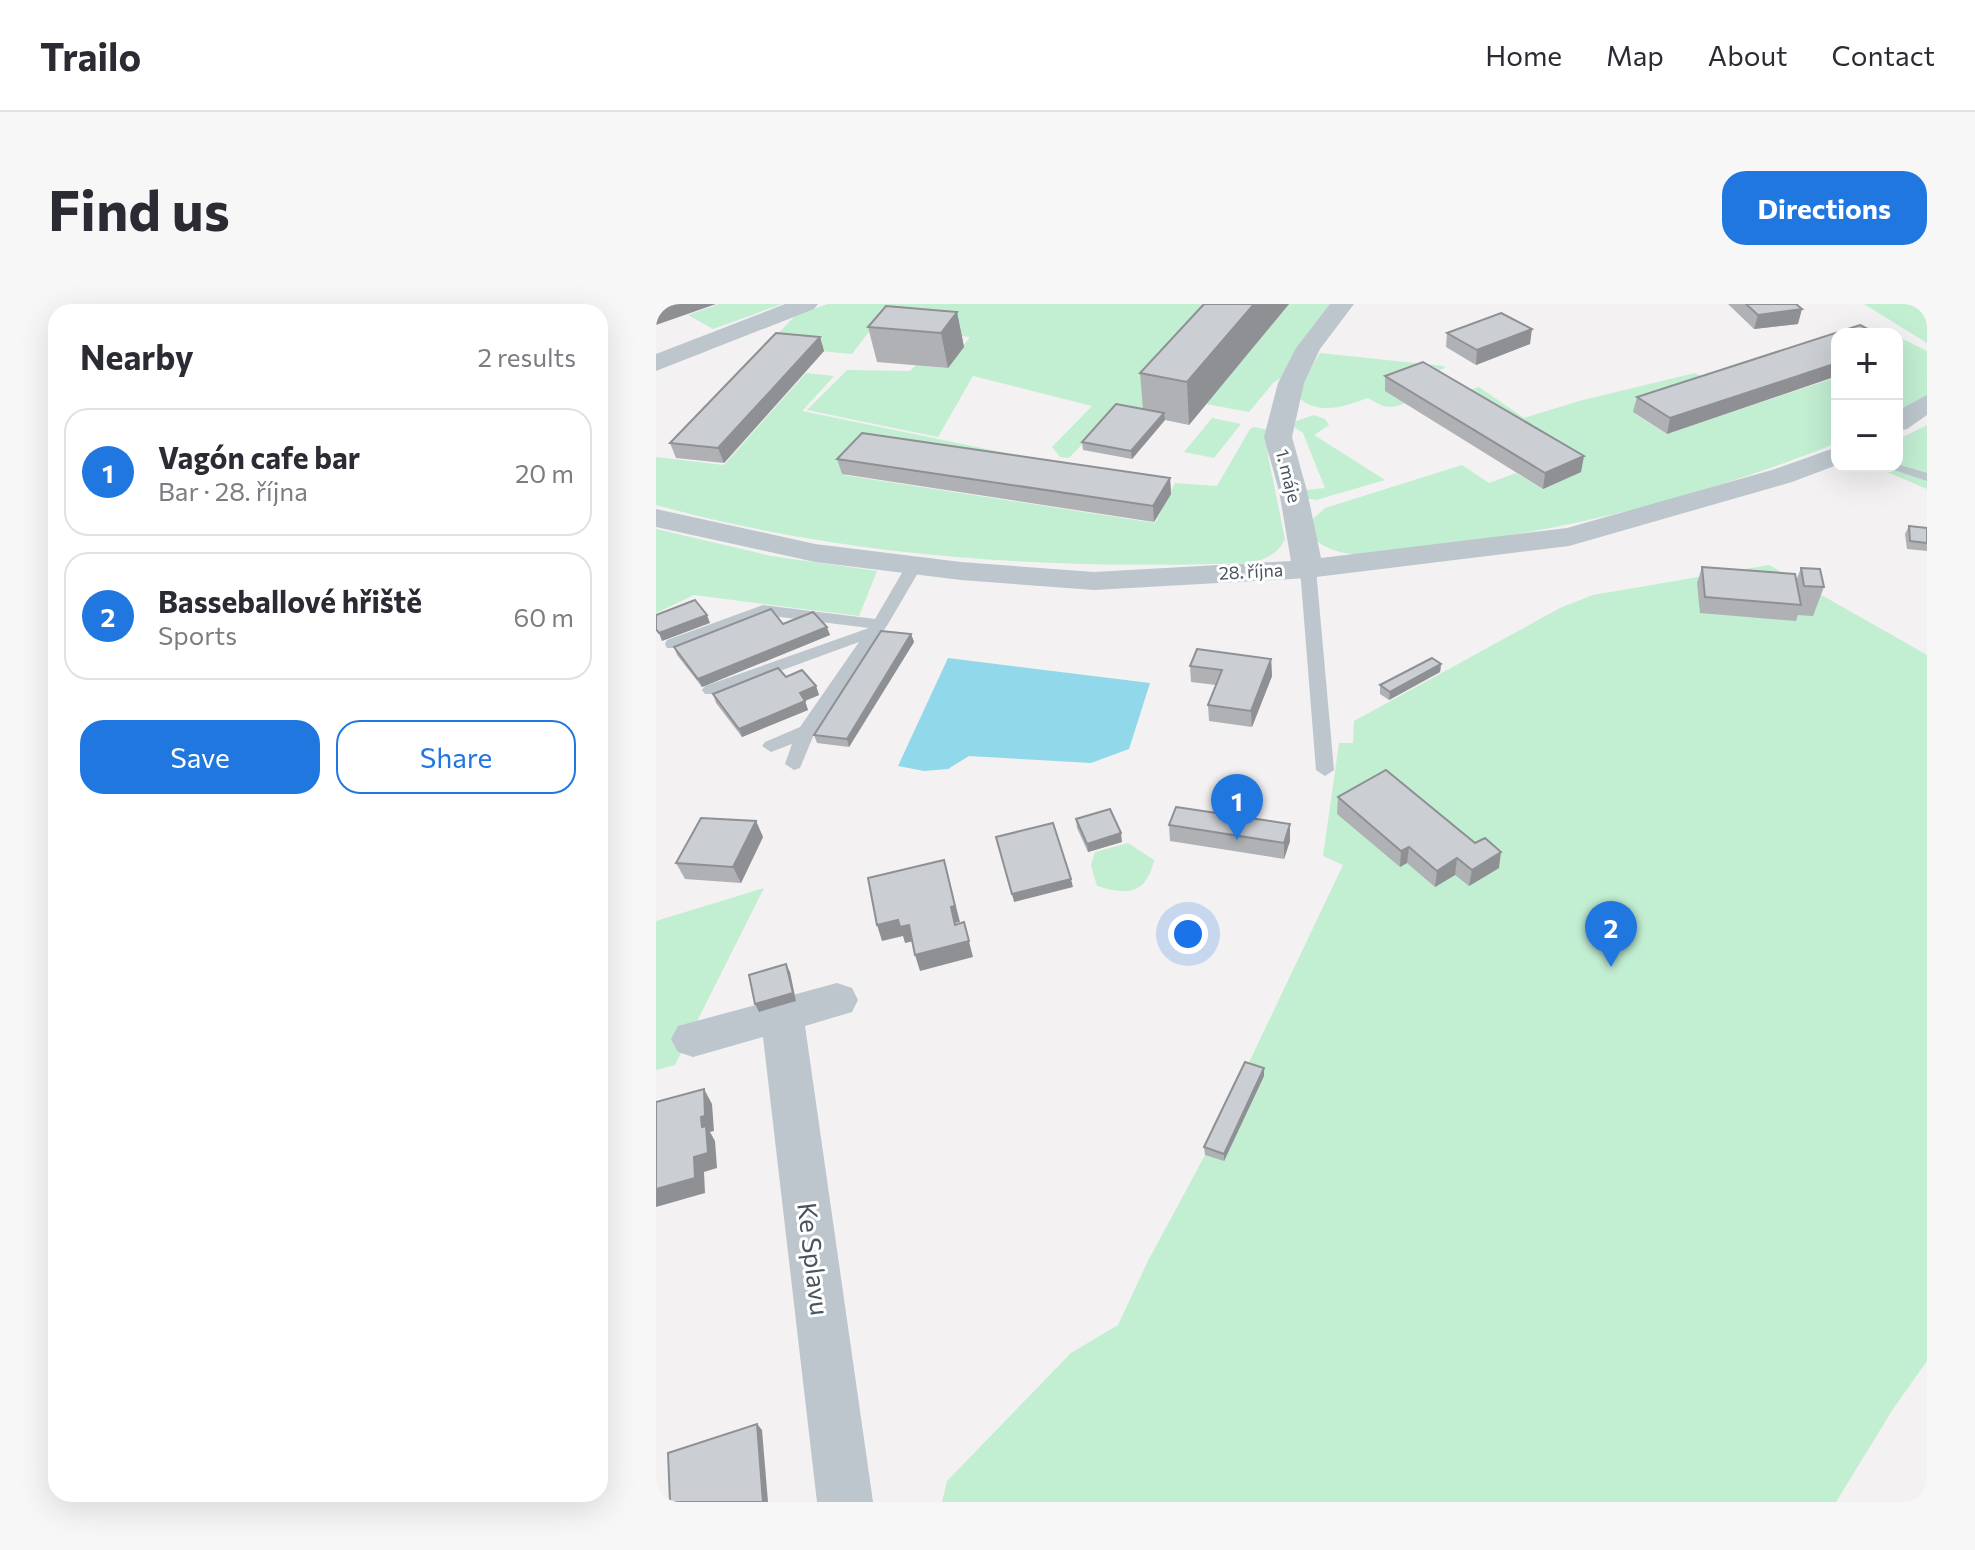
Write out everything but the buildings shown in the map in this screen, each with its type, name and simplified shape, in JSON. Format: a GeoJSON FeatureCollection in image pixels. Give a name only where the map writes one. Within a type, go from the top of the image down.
{"type":"FeatureCollection","features":[{"type":"Feature","properties":{"kind":"street"},"geometry":{"type":"LineString","coordinates":[[656,363],[806,304]]}},
{"type":"Feature","properties":{"kind":"street","name":"1. máje"},"geometry":{"type":"LineString","coordinates":[[1308,569],[1293,491],[1278,437],[1291,383],[1308,348],[1342,304]]}},
{"type":"Feature","properties":{"kind":"street"},"geometry":{"type":"LineString","coordinates":[[1903,419],[1927,403]]}},
{"type":"Feature","properties":{"kind":"street","name":"28. října"},"geometry":{"type":"LineString","coordinates":[[656,518],[790,549],[914,566],[1094,581],[1308,569],[1569,537],[1727,493],[1831,457]]}},
{"type":"Feature","properties":{"kind":"street"},"geometry":{"type":"LineString","coordinates":[[693,1039],[837,1000]]}},
{"type":"Feature","properties":{"kind":"street","name":"Ke Splavu"},"geometry":{"type":"LineString","coordinates":[[782,1015],[845,1502]]}},
{"type":"Feature","properties":{"kind":"lane"},"geometry":{"type":"LineString","coordinates":[[1903,470],[1927,477]]}},
{"type":"Feature","properties":{"kind":"lane"},"geometry":{"type":"LineString","coordinates":[[794,764],[806,731],[878,628],[914,566]]}},
{"type":"Feature","properties":{"kind":"lane"},"geometry":{"type":"LineString","coordinates":[[1308,569],[1325,770]]}},
{"type":"Feature","properties":{"kind":"lane"},"geometry":{"type":"LineString","coordinates":[[673,644],[763,610],[878,628]]}},
{"type":"Feature","properties":{"kind":"lane"},"geometry":{"type":"LineString","coordinates":[[711,690],[878,628]]}},
{"type":"Feature","properties":{"kind":"lane"},"geometry":{"type":"LineString","coordinates":[[771,746],[806,731]]}},
{"type":"Feature","properties":{"kind":"green space"},"geometry":{"type":"Polygon","coordinates":[[[719,304],[782,304],[713,329],[688,315],[719,304]]]}},
{"type":"Feature","properties":{"kind":"green space"},"geometry":{"type":"Polygon","coordinates":[[[828,304],[1240,304],[1141,414],[1114,411],[1069,458],[1060,457],[1052,447],[1092,406],[973,376],[938,437],[807,410],[847,370],[910,371],[916,365],[946,368],[970,337],[874,325],[852,354],[766,346],[796,315],[828,304]]]}},
{"type":"Feature","properties":{"kind":"green space"},"geometry":{"type":"Polygon","coordinates":[[[1289,304],[1334,304],[1282,377],[1273,383],[1249,412],[1206,404],[1289,304]]]}},
{"type":"Feature","properties":{"kind":"green space"},"geometry":{"type":"Polygon","coordinates":[[[1864,304],[1927,304],[1927,343],[1864,304]]]}},
{"type":"Feature","properties":{"kind":"green space"},"geometry":{"type":"Polygon","coordinates":[[[1903,339],[1927,351],[1927,395],[1903,409],[1903,339]]]}},
{"type":"Feature","properties":{"kind":"green space"},"geometry":{"type":"Polygon","coordinates":[[[1320,353],[1445,368],[1385,390],[1405,403],[1399,405],[1386,406],[1368,398],[1333,408],[1315,407],[1299,398],[1302,383],[1320,353]]]}},
{"type":"Feature","properties":{"kind":"green space"},"geometry":{"type":"Polygon","coordinates":[[[806,373],[834,376],[802,411],[1059,464],[843,475],[1155,523],[1175,483],[1217,486],[1250,429],[1269,430],[1268,456],[1285,539],[1271,555],[1250,563],[1025,562],[876,548],[802,537],[656,505],[656,457],[724,465],[806,373]]]}},
{"type":"Feature","properties":{"kind":"green space"},"geometry":{"type":"Polygon","coordinates":[[[1695,373],[1717,385],[1634,413],[1666,434],[1831,379],[1831,445],[1690,494],[1539,530],[1372,554],[1340,552],[1313,538],[1312,520],[1325,508],[1462,465],[1489,483],[1516,473],[1543,489],[1581,472],[1452,395],[1479,387],[1524,418],[1579,401],[1695,373]]]}},
{"type":"Feature","properties":{"kind":"green space"},"geometry":{"type":"Polygon","coordinates":[[[1314,415],[1325,419],[1329,425],[1314,435],[1385,480],[1316,500],[1304,498],[1307,490],[1325,488],[1303,433],[1294,427],[1296,421],[1314,415]]]}},
{"type":"Feature","properties":{"kind":"green space"},"geometry":{"type":"Polygon","coordinates":[[[1212,418],[1241,424],[1214,458],[1184,452],[1212,418]]]}},
{"type":"Feature","properties":{"kind":"green space"},"geometry":{"type":"Polygon","coordinates":[[[1927,425],[1927,489],[1887,472],[1903,472],[1903,437],[1927,425]]]}},
{"type":"Feature","properties":{"kind":"green space"},"geometry":{"type":"Polygon","coordinates":[[[656,529],[771,556],[877,571],[859,616],[694,595],[656,613],[656,529]]]}},
{"type":"Feature","properties":{"kind":"green space"},"geometry":{"type":"Polygon","coordinates":[[[1769,565],[1927,655],[1927,1361],[1893,1409],[1836,1502],[942,1502],[947,1481],[1071,1353],[1118,1325],[1148,1261],[1205,1155],[1343,865],[1323,856],[1339,743],[1353,743],[1354,721],[1560,608],[1593,595],[1769,565]]]}},
{"type":"Feature","properties":{"kind":"green space"},"geometry":{"type":"Polygon","coordinates":[[[1128,843],[1154,860],[1146,880],[1134,890],[1126,891],[1097,886],[1091,865],[1095,852],[1128,843]]]}},
{"type":"Feature","properties":{"kind":"green space"},"geometry":{"type":"Polygon","coordinates":[[[764,888],[675,1065],[656,1070],[656,921],[764,888]]]}},
{"type":"Feature","properties":{"kind":"water"},"geometry":{"type":"Polygon","coordinates":[[[948,658],[1150,683],[1129,749],[1091,763],[969,756],[948,769],[924,771],[898,766],[948,658]]]}},
{"type":"Feature","properties":{"kind":"place","name":"Vagón cafe bar"},"geometry":{"type":"Point","coordinates":[1237,840]}},
{"type":"Feature","properties":{"kind":"place","name":"Basseballové hřiště"},"geometry":{"type":"Point","coordinates":[1611,967]}}]}
